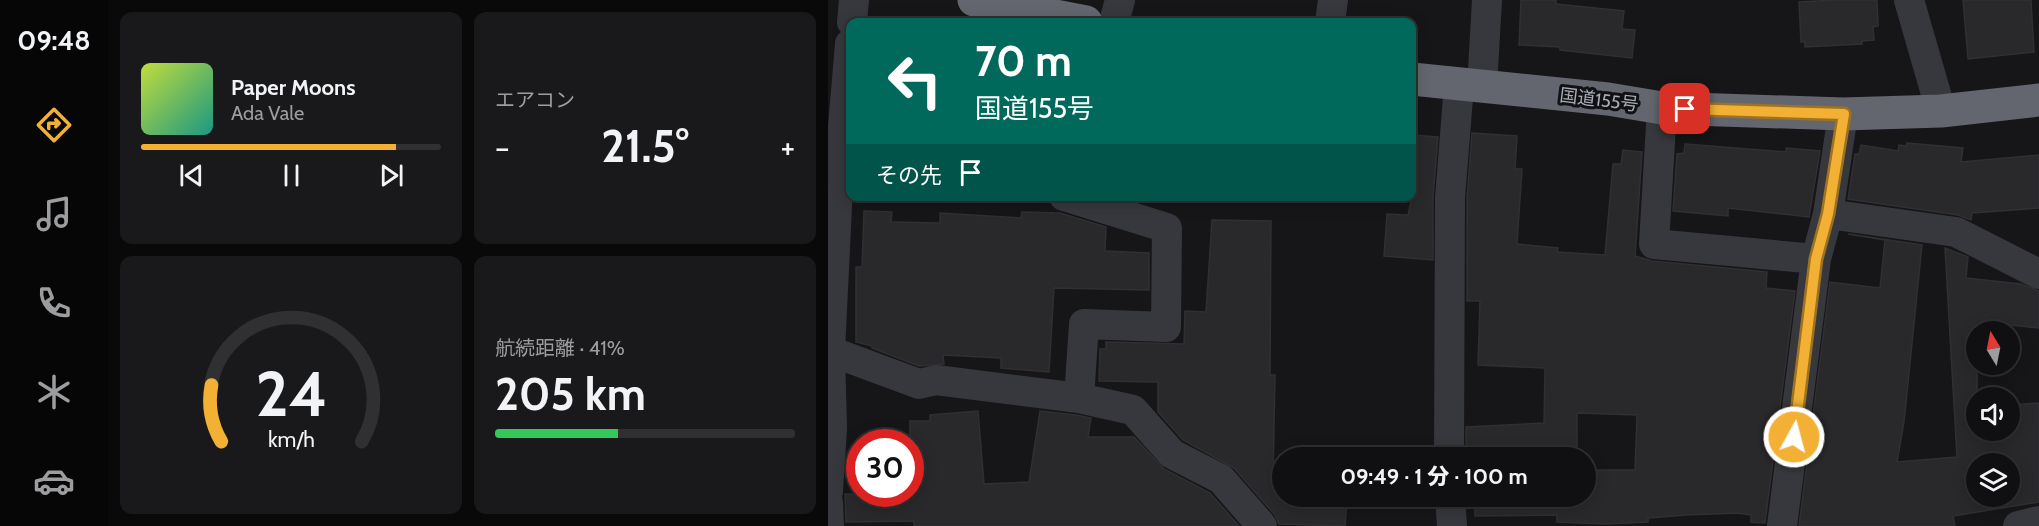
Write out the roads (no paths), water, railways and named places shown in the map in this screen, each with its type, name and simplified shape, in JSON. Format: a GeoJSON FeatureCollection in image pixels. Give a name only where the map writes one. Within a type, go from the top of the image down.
{"type":"FeatureCollection","features":[{"type":"Feature","properties":{"kind":"highway"},"geometry":{"type":"LineString","coordinates":[[974,0],[1066,18]]}},
{"type":"Feature","properties":{"kind":"highway","name":"国道155号"},"geometry":{"type":"LineString","coordinates":[[1416,79],[1662,108],[1844,114],[1941,111],[2039,100]]}},
{"type":"Feature","properties":{"kind":"street"},"geometry":{"type":"LineString","coordinates":[[852,18],[854,0]]}},
{"type":"Feature","properties":{"kind":"street"},"geometry":{"type":"LineString","coordinates":[[1115,18],[1120,0]]}},
{"type":"Feature","properties":{"kind":"street"},"geometry":{"type":"LineString","coordinates":[[1331,18],[1333,0]]}},
{"type":"Feature","properties":{"kind":"street"},"geometry":{"type":"LineString","coordinates":[[1449,447],[1450,198],[1486,0]]}},
{"type":"Feature","properties":{"kind":"street"},"geometry":{"type":"LineString","coordinates":[[1909,0],[1941,111]]}},
{"type":"Feature","properties":{"kind":"street"},"geometry":{"type":"LineString","coordinates":[[1662,108],[1654,244],[1816,259]]}},
{"type":"Feature","properties":{"kind":"street"},"geometry":{"type":"LineString","coordinates":[[1782,526],[1816,259],[1828,214],[1844,114]]}},
{"type":"Feature","properties":{"kind":"street"},"geometry":{"type":"LineString","coordinates":[[828,491],[832,429],[830,351],[846,139]]}},
{"type":"Feature","properties":{"kind":"street"},"geometry":{"type":"LineString","coordinates":[[1079,398],[1084,324],[1166,327],[1167,228],[1080,201]]}},
{"type":"Feature","properties":{"kind":"street"},"geometry":{"type":"LineString","coordinates":[[1828,214],[1956,232],[2039,274]]}},
{"type":"Feature","properties":{"kind":"street"},"geometry":{"type":"LineString","coordinates":[[830,351],[919,384],[936,380],[1079,398],[1133,410],[1172,454],[1221,479],[1262,526]]}},
{"type":"Feature","properties":{"kind":"street"},"geometry":{"type":"LineString","coordinates":[[828,502],[829,526]]}},
{"type":"Feature","properties":{"kind":"street"},"geometry":{"type":"LineString","coordinates":[[1451,507],[1452,526]]}},
{"type":"Feature","properties":{"kind":"street"},"geometry":{"type":"LineString","coordinates":[[2018,526],[2039,521]]}}]}
